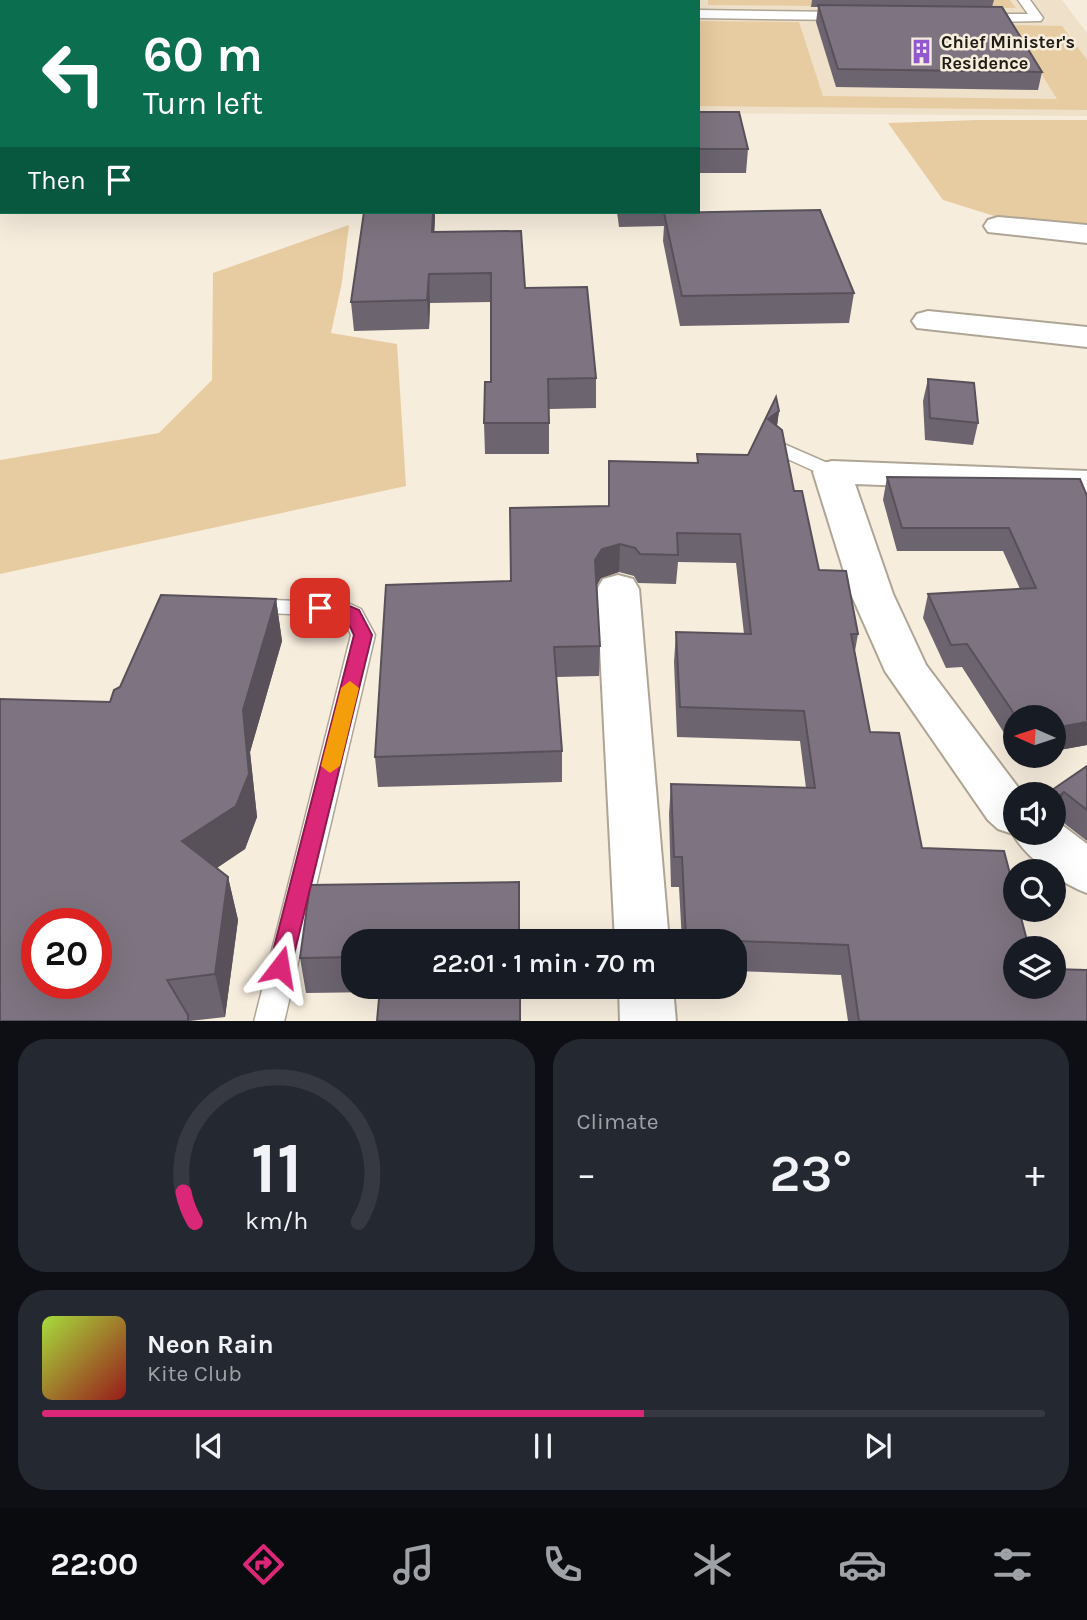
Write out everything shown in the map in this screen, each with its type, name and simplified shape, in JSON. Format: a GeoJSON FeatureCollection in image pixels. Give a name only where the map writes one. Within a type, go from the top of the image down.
{"type":"FeatureCollection","features":[{"type":"Feature","properties":{"kind":"street"},"geometry":{"type":"LineString","coordinates":[[998,226],[1087,233]]}},
{"type":"Feature","properties":{"kind":"street"},"geometry":{"type":"LineString","coordinates":[[929,321],[1087,337]]}},
{"type":"Feature","properties":{"kind":"street"},"geometry":{"type":"LineString","coordinates":[[1003,804],[907,671],[872,594],[832,472],[1087,482]]}},
{"type":"Feature","properties":{"kind":"street"},"geometry":{"type":"LineString","coordinates":[[618,589],[641,929]]}},
{"type":"Feature","properties":{"kind":"street"},"geometry":{"type":"LineString","coordinates":[[1052,845],[1087,872]]}},
{"type":"Feature","properties":{"kind":"street"},"geometry":{"type":"LineString","coordinates":[[647,999],[648,1021]]}},
{"type":"Feature","properties":{"kind":"lane"},"geometry":{"type":"LineString","coordinates":[[968,18],[1037,18],[1024,0]]}},
{"type":"Feature","properties":{"kind":"lane"},"geometry":{"type":"LineString","coordinates":[[700,14],[856,16]]}},
{"type":"Feature","properties":{"kind":"lane"},"geometry":{"type":"LineString","coordinates":[[777,447],[832,472]]}},
{"type":"Feature","properties":{"kind":"lane"},"geometry":{"type":"LineString","coordinates":[[231,606],[340,608],[353,614],[363,635],[269,1021]]}},
{"type":"Feature","properties":{"kind":"shaded area"},"geometry":{"type":"Polygon","coordinates":[[[700,0],[1062,0],[1087,33],[1087,116],[700,113],[700,0]]]}},
{"type":"Feature","properties":{"kind":"shaded area"},"geometry":{"type":"Polygon","coordinates":[[[708,0],[1010,0],[1016,8],[708,5],[708,0]]]}},
{"type":"Feature","properties":{"kind":"shaded area"},"geometry":{"type":"Polygon","coordinates":[[[700,21],[799,22],[823,96],[1057,99],[1011,25],[1062,26],[1087,60],[1087,110],[700,106],[700,21]]]}},
{"type":"Feature","properties":{"kind":"shaded area"},"geometry":{"type":"Polygon","coordinates":[[[1087,120],[1087,226],[1007,220],[943,200],[888,123],[1087,120]]]}},
{"type":"Feature","properties":{"kind":"shaded area"},"geometry":{"type":"Polygon","coordinates":[[[349,225],[342,282],[331,333],[397,344],[406,486],[0,574],[0,460],[159,433],[212,380],[213,273],[349,225]]]}},
{"type":"Feature","properties":{"kind":"building","name":"Chief Minister's Residence"},"geometry":{"type":"Polygon","coordinates":[[[818,5],[1002,7],[1042,72],[838,69],[818,5]]]}},
{"type":"Feature","properties":{"kind":"building"},"geometry":{"type":"Polygon","coordinates":[[[700,112],[739,112],[748,149],[700,149],[700,112]]]}},
{"type":"Feature","properties":{"kind":"building"},"geometry":{"type":"Polygon","coordinates":[[[820,210],[854,293],[682,296],[664,214],[820,210]]]}},
{"type":"Feature","properties":{"kind":"building"},"geometry":{"type":"Polygon","coordinates":[[[364,214],[433,214],[432,232],[521,231],[525,288],[587,287],[596,378],[548,379],[549,423],[484,423],[485,382],[491,382],[491,273],[429,274],[427,300],[351,302],[364,214]]]}},
{"type":"Feature","properties":{"kind":"building"},"geometry":{"type":"Polygon","coordinates":[[[928,379],[974,383],[978,423],[930,418],[928,379]]]}},
{"type":"Feature","properties":{"kind":"building"},"geometry":{"type":"Polygon","coordinates":[[[776,397],[779,411],[768,419],[782,430],[794,491],[802,491],[819,570],[846,571],[858,634],[851,634],[870,732],[899,733],[922,848],[1004,851],[1006,859],[1003,859],[1003,922],[1022,922],[1026,936],[1003,936],[1003,999],[1066,999],[1066,969],[1087,970],[1087,1021],[859,1021],[848,945],[747,941],[747,929],[686,929],[682,857],[674,857],[671,784],[815,788],[804,711],[680,707],[676,632],[751,634],[740,534],[677,533],[678,555],[640,554],[635,548],[620,544],[602,549],[595,560],[600,646],[554,647],[562,751],[375,757],[386,585],[511,581],[510,508],[609,506],[609,461],[698,463],[697,454],[748,455],[776,397]]]}},
{"type":"Feature","properties":{"kind":"building"},"geometry":{"type":"Polygon","coordinates":[[[887,477],[1080,479],[1087,496],[1087,722],[1066,726],[1066,705],[1008,705],[967,644],[951,645],[928,594],[1036,588],[1009,528],[902,528],[887,477]]]}},
{"type":"Feature","properties":{"kind":"building"},"geometry":{"type":"Polygon","coordinates":[[[161,595],[276,599],[243,710],[249,774],[236,806],[182,841],[228,877],[215,974],[167,980],[188,1015],[188,1021],[0,1021],[0,699],[110,702],[114,690],[120,687],[161,595]]]}},
{"type":"Feature","properties":{"kind":"building"},"geometry":{"type":"Polygon","coordinates":[[[1087,766],[1087,810],[1066,794],[1066,782],[1064,782],[1087,766]]]}},
{"type":"Feature","properties":{"kind":"building"},"geometry":{"type":"Polygon","coordinates":[[[519,882],[519,929],[341,929],[341,957],[300,958],[310,885],[519,882]]]}},
{"type":"Feature","properties":{"kind":"building"},"geometry":{"type":"Polygon","coordinates":[[[379,999],[520,999],[520,1021],[377,1021],[379,999]]]}},
{"type":"Feature","properties":{"kind":"slow traffic"},"geometry":{"type":"LineString","coordinates":[[330,766],[350,688]]}},
{"type":"Feature","properties":{"kind":"place","name":"Chief Minister's Residence"},"geometry":{"type":"Point","coordinates":[921,52]}},
{"type":"Feature","properties":{"kind":"route"},"geometry":{"type":"LineString","coordinates":[[280,967],[363,635],[359,621],[353,614],[340,608],[320,608]]}}]}
